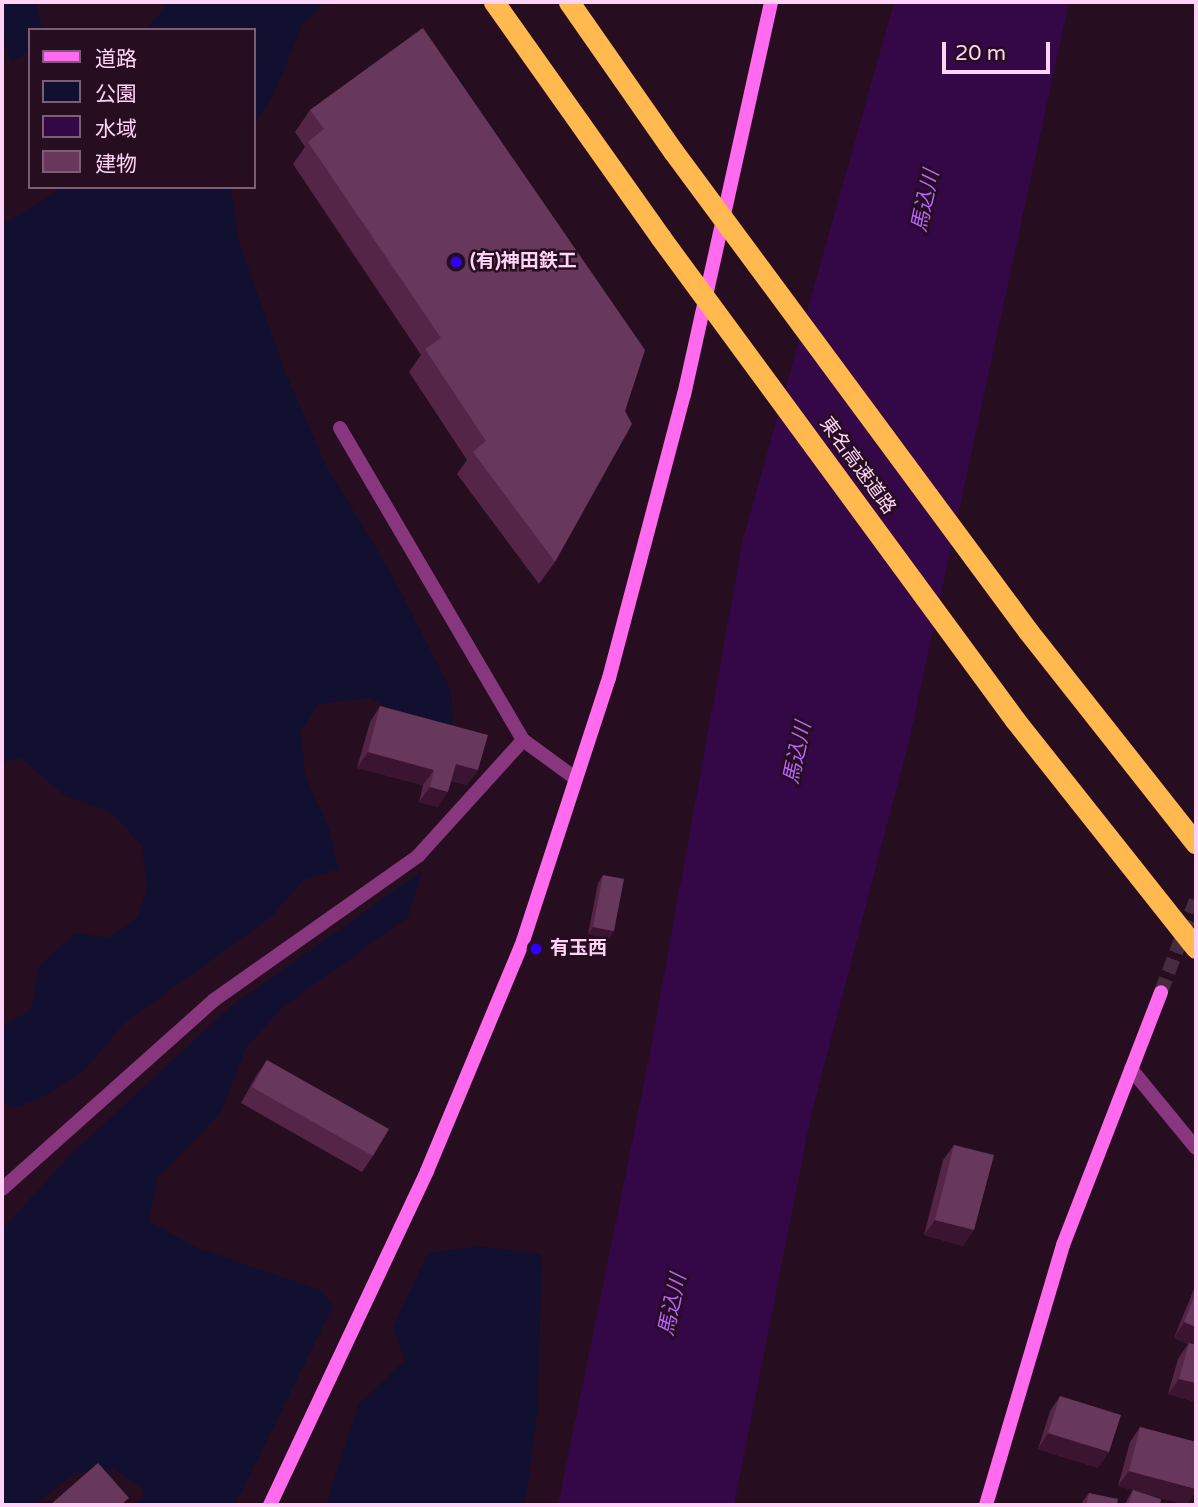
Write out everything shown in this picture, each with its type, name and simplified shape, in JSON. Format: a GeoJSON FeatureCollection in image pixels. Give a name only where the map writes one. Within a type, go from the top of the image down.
{"type":"FeatureCollection","features":[{"type":"Feature","properties":{"kind":"highway","name":"東名高速道路"},"geometry":{"type":"LineString","coordinates":[[494,2],[661,238],[1015,720],[1196,948]]}},
{"type":"Feature","properties":{"kind":"highway","name":"東名高速道路"},"geometry":{"type":"LineString","coordinates":[[569,2],[673,151],[1028,631],[1196,844]]}},
{"type":"Feature","properties":{"kind":"street"},"geometry":{"type":"LineString","coordinates":[[270,1505],[474,1062],[523,941],[609,678],[684,395],[771,2]]}},
{"type":"Feature","properties":{"kind":"street"},"geometry":{"type":"LineString","coordinates":[[341,428],[523,740],[575,778]]}},
{"type":"Feature","properties":{"kind":"street"},"geometry":{"type":"LineString","coordinates":[[2,1189],[214,1000],[418,856],[523,740]]}},
{"type":"Feature","properties":{"kind":"street"},"geometry":{"type":"LineString","coordinates":[[986,1505],[1063,1245],[1161,992]]}},
{"type":"Feature","properties":{"kind":"street"},"geometry":{"type":"LineString","coordinates":[[1131,1069],[1196,1147]]}},
{"type":"Feature","properties":{"kind":"green space"},"geometry":{"type":"Polygon","coordinates":[[[2,2],[37,2],[42,28],[28,28],[28,52],[11,62],[2,36],[2,2]]]}},
{"type":"Feature","properties":{"kind":"green space"},"geometry":{"type":"Polygon","coordinates":[[[169,2],[325,2],[302,25],[273,96],[256,120],[256,28],[148,28],[169,2]]]}},
{"type":"Feature","properties":{"kind":"green space"},"geometry":{"type":"Polygon","coordinates":[[[61,189],[231,189],[238,239],[284,369],[326,466],[389,569],[451,691],[453,723],[425,726],[370,698],[318,704],[301,730],[305,776],[330,831],[338,869],[304,880],[270,918],[123,1024],[86,1069],[45,1096],[13,1108],[2,1101],[2,1028],[31,1009],[38,967],[75,933],[108,938],[138,917],[147,888],[142,846],[111,812],[66,797],[21,758],[2,762],[2,225],[61,189]]]}},
{"type":"Feature","properties":{"kind":"green space"},"geometry":{"type":"Polygon","coordinates":[[[422,871],[408,917],[283,1007],[246,1047],[221,1113],[157,1178],[149,1221],[195,1247],[320,1290],[333,1306],[235,1505],[138,1505],[145,1491],[114,1469],[76,1473],[34,1505],[2,1505],[2,1230],[68,1157],[229,1008],[422,871]]]}},
{"type":"Feature","properties":{"kind":"green space"},"geometry":{"type":"Polygon","coordinates":[[[479,1246],[542,1254],[537,1414],[525,1505],[326,1505],[358,1405],[405,1360],[393,1327],[428,1253],[479,1246]]]}},
{"type":"Feature","properties":{"kind":"water","name":"馬込川"},"geometry":{"type":"Polygon","coordinates":[[[894,2],[1069,2],[910,737],[811,1116],[734,1505],[558,1505],[646,1074],[743,539],[894,2]]]}},
{"type":"Feature","properties":{"kind":"building","name":"(有)神田鉄工"},"geometry":{"type":"Polygon","coordinates":[[[423,28],[645,350],[625,411],[632,424],[555,562],[473,452],[486,441],[425,349],[441,338],[308,142],[324,129],[310,110],[423,28]]]}},
{"type":"Feature","properties":{"kind":"building"},"geometry":{"type":"Polygon","coordinates":[[[380,706],[488,735],[478,770],[456,764],[448,792],[430,787],[434,770],[368,752],[380,706]]]}},
{"type":"Feature","properties":{"kind":"building"},"geometry":{"type":"Polygon","coordinates":[[[603,875],[624,879],[614,931],[593,927],[603,875]]]}},
{"type":"Feature","properties":{"kind":"building"},"geometry":{"type":"Polygon","coordinates":[[[267,1060],[389,1129],[373,1156],[252,1087],[267,1060]]]}},
{"type":"Feature","properties":{"kind":"building"},"geometry":{"type":"Polygon","coordinates":[[[954,1145],[994,1155],[974,1230],[935,1220],[954,1145]]]}},
{"type":"Feature","properties":{"kind":"building"},"geometry":{"type":"Polygon","coordinates":[[[1196,1293],[1196,1327],[1184,1322],[1196,1293]]]}},
{"type":"Feature","properties":{"kind":"building"},"geometry":{"type":"Polygon","coordinates":[[[1189,1343],[1196,1345],[1196,1383],[1179,1379],[1189,1343]]]}},
{"type":"Feature","properties":{"kind":"building"},"geometry":{"type":"Polygon","coordinates":[[[1060,1396],[1121,1415],[1109,1452],[1048,1433],[1060,1396]]]}},
{"type":"Feature","properties":{"kind":"building"},"geometry":{"type":"Polygon","coordinates":[[[1140,1427],[1196,1442],[1196,1489],[1129,1471],[1140,1427]]]}},
{"type":"Feature","properties":{"kind":"building"},"geometry":{"type":"Polygon","coordinates":[[[98,1463],[129,1498],[121,1505],[50,1505],[98,1463]]]}},
{"type":"Feature","properties":{"kind":"building"},"geometry":{"type":"Polygon","coordinates":[[[1133,1490],[1161,1499],[1160,1505],[1128,1505],[1133,1490]]]}},
{"type":"Feature","properties":{"kind":"building"},"geometry":{"type":"Polygon","coordinates":[[[1089,1493],[1118,1499],[1117,1505],[1086,1505],[1089,1493]]]}},
{"type":"Feature","properties":{"kind":"tunnel"},"geometry":{"type":"LineString","coordinates":[[1161,992],[1196,900]]}},
{"type":"Feature","properties":{"kind":"place","name":"(有)神田鉄工"},"geometry":{"type":"Point","coordinates":[456,262]}},
{"type":"Feature","properties":{"kind":"place","name":"有玉西"},"geometry":{"type":"Point","coordinates":[536,949]}}]}
